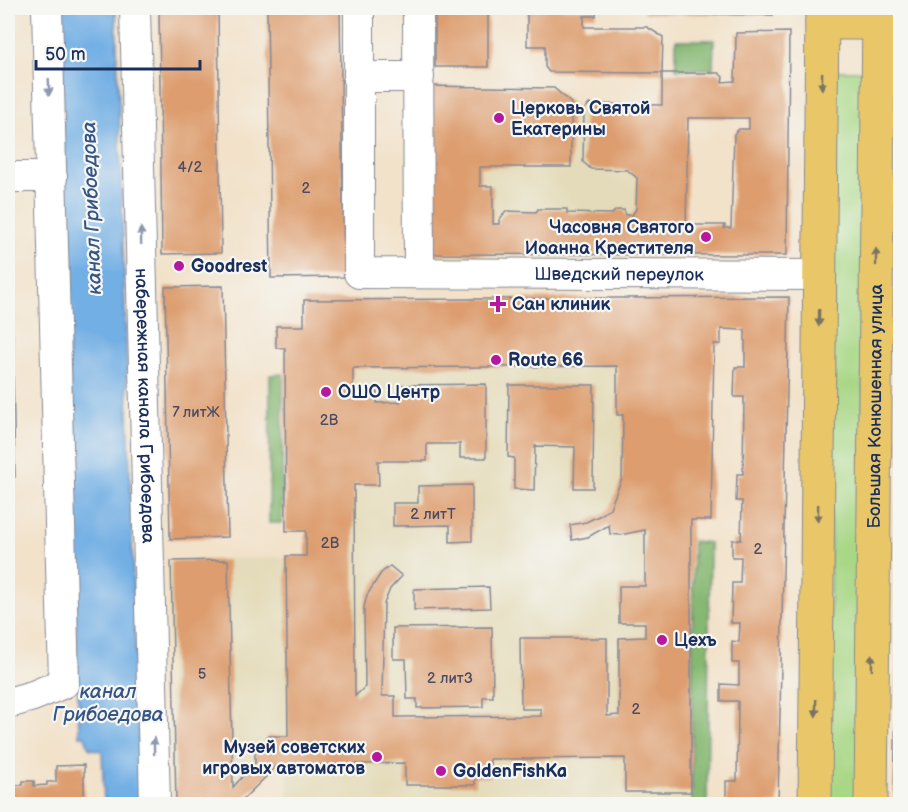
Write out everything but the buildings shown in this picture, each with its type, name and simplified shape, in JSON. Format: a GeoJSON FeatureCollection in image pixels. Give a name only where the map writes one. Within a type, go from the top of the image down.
{"type":"FeatureCollection","features":[{"type":"Feature","properties":{"kind":"main road"},"geometry":{"type":"LineString","coordinates":[[815,804],[822,15],[886,17]]}},
{"type":"Feature","properties":{"kind":"main road","name":"Большая Конюшенная улица"},"geometry":{"type":"LineString","coordinates":[[871,804],[886,17]]}},
{"type":"Feature","properties":{"kind":"street"},"geometry":{"type":"LineString","coordinates":[[8,703],[33,696],[64,683],[47,8]]}},
{"type":"Feature","properties":{"kind":"street","name":"набережная канала Грибоедова"},"geometry":{"type":"LineString","coordinates":[[135,8],[155,804]]}},
{"type":"Feature","properties":{"kind":"street"},"geometry":{"type":"LineString","coordinates":[[359,8],[359,72],[419,71]]}},
{"type":"Feature","properties":{"kind":"street"},"geometry":{"type":"LineString","coordinates":[[418,8],[419,273]]}},
{"type":"Feature","properties":{"kind":"street","name":"Шведский переулок"},"geometry":{"type":"LineString","coordinates":[[359,72],[359,273],[820,275]]}},
{"type":"Feature","properties":{"kind":"street"},"geometry":{"type":"LineString","coordinates":[[8,177],[52,177]]}},
{"type":"Feature","properties":{"kind":"shaded area"},"geometry":{"type":"Polygon","coordinates":[[[571,103],[662,105],[658,258],[425,257],[424,167],[570,167],[571,103]]]}},
{"type":"Feature","properties":{"kind":"shaded area"},"geometry":{"type":"Polygon","coordinates":[[[721,319],[721,344],[692,345],[691,804],[288,804],[288,765],[277,766],[238,804],[171,804],[168,561],[306,556],[304,326],[721,319]]]}},
{"type":"Feature","properties":{"kind":"green space"},"geometry":{"type":"Polygon","coordinates":[[[676,40],[714,40],[713,69],[676,69],[676,40]]]}},
{"type":"Feature","properties":{"kind":"green space"},"geometry":{"type":"Polygon","coordinates":[[[835,71],[867,71],[858,804],[828,804],[835,71]]]}},
{"type":"Feature","properties":{"kind":"green space"},"geometry":{"type":"Polygon","coordinates":[[[283,374],[282,523],[269,523],[270,375],[283,374]]]}},
{"type":"Feature","properties":{"kind":"green space"},"geometry":{"type":"Polygon","coordinates":[[[693,541],[709,543],[710,547],[707,804],[692,804],[693,541]]]}},
{"type":"Feature","properties":{"kind":"water","name":"канал Грибоедова"},"geometry":{"type":"Polygon","coordinates":[[[60,8],[116,8],[140,804],[104,804],[102,751],[89,748],[85,736],[79,736],[60,8]]]}},
{"type":"Feature","properties":{"kind":"place","name":"Церковь Cвятой Екатерины"},"geometry":{"type":"Point","coordinates":[499,118]}},
{"type":"Feature","properties":{"kind":"place","name":"Часовня Святого Иоанна Крестителя"},"geometry":{"type":"Point","coordinates":[706,237]}},
{"type":"Feature","properties":{"kind":"place","name":"Goodrest"},"geometry":{"type":"Point","coordinates":[179,266]}},
{"type":"Feature","properties":{"kind":"place","name":"Сан клиник"},"geometry":{"type":"Point","coordinates":[498,304]}},
{"type":"Feature","properties":{"kind":"place","name":"Route 66"},"geometry":{"type":"Point","coordinates":[496,360]}},
{"type":"Feature","properties":{"kind":"place","name":"ОШО Центр"},"geometry":{"type":"Point","coordinates":[326,392]}},
{"type":"Feature","properties":{"kind":"place","name":"Цехъ"},"geometry":{"type":"Point","coordinates":[662,640]}},
{"type":"Feature","properties":{"kind":"place","name":"Музей советских игровых автоматов"},"geometry":{"type":"Point","coordinates":[377,757]}},
{"type":"Feature","properties":{"kind":"place","name":"GoldenFishKa"},"geometry":{"type":"Point","coordinates":[441,771]}}]}
